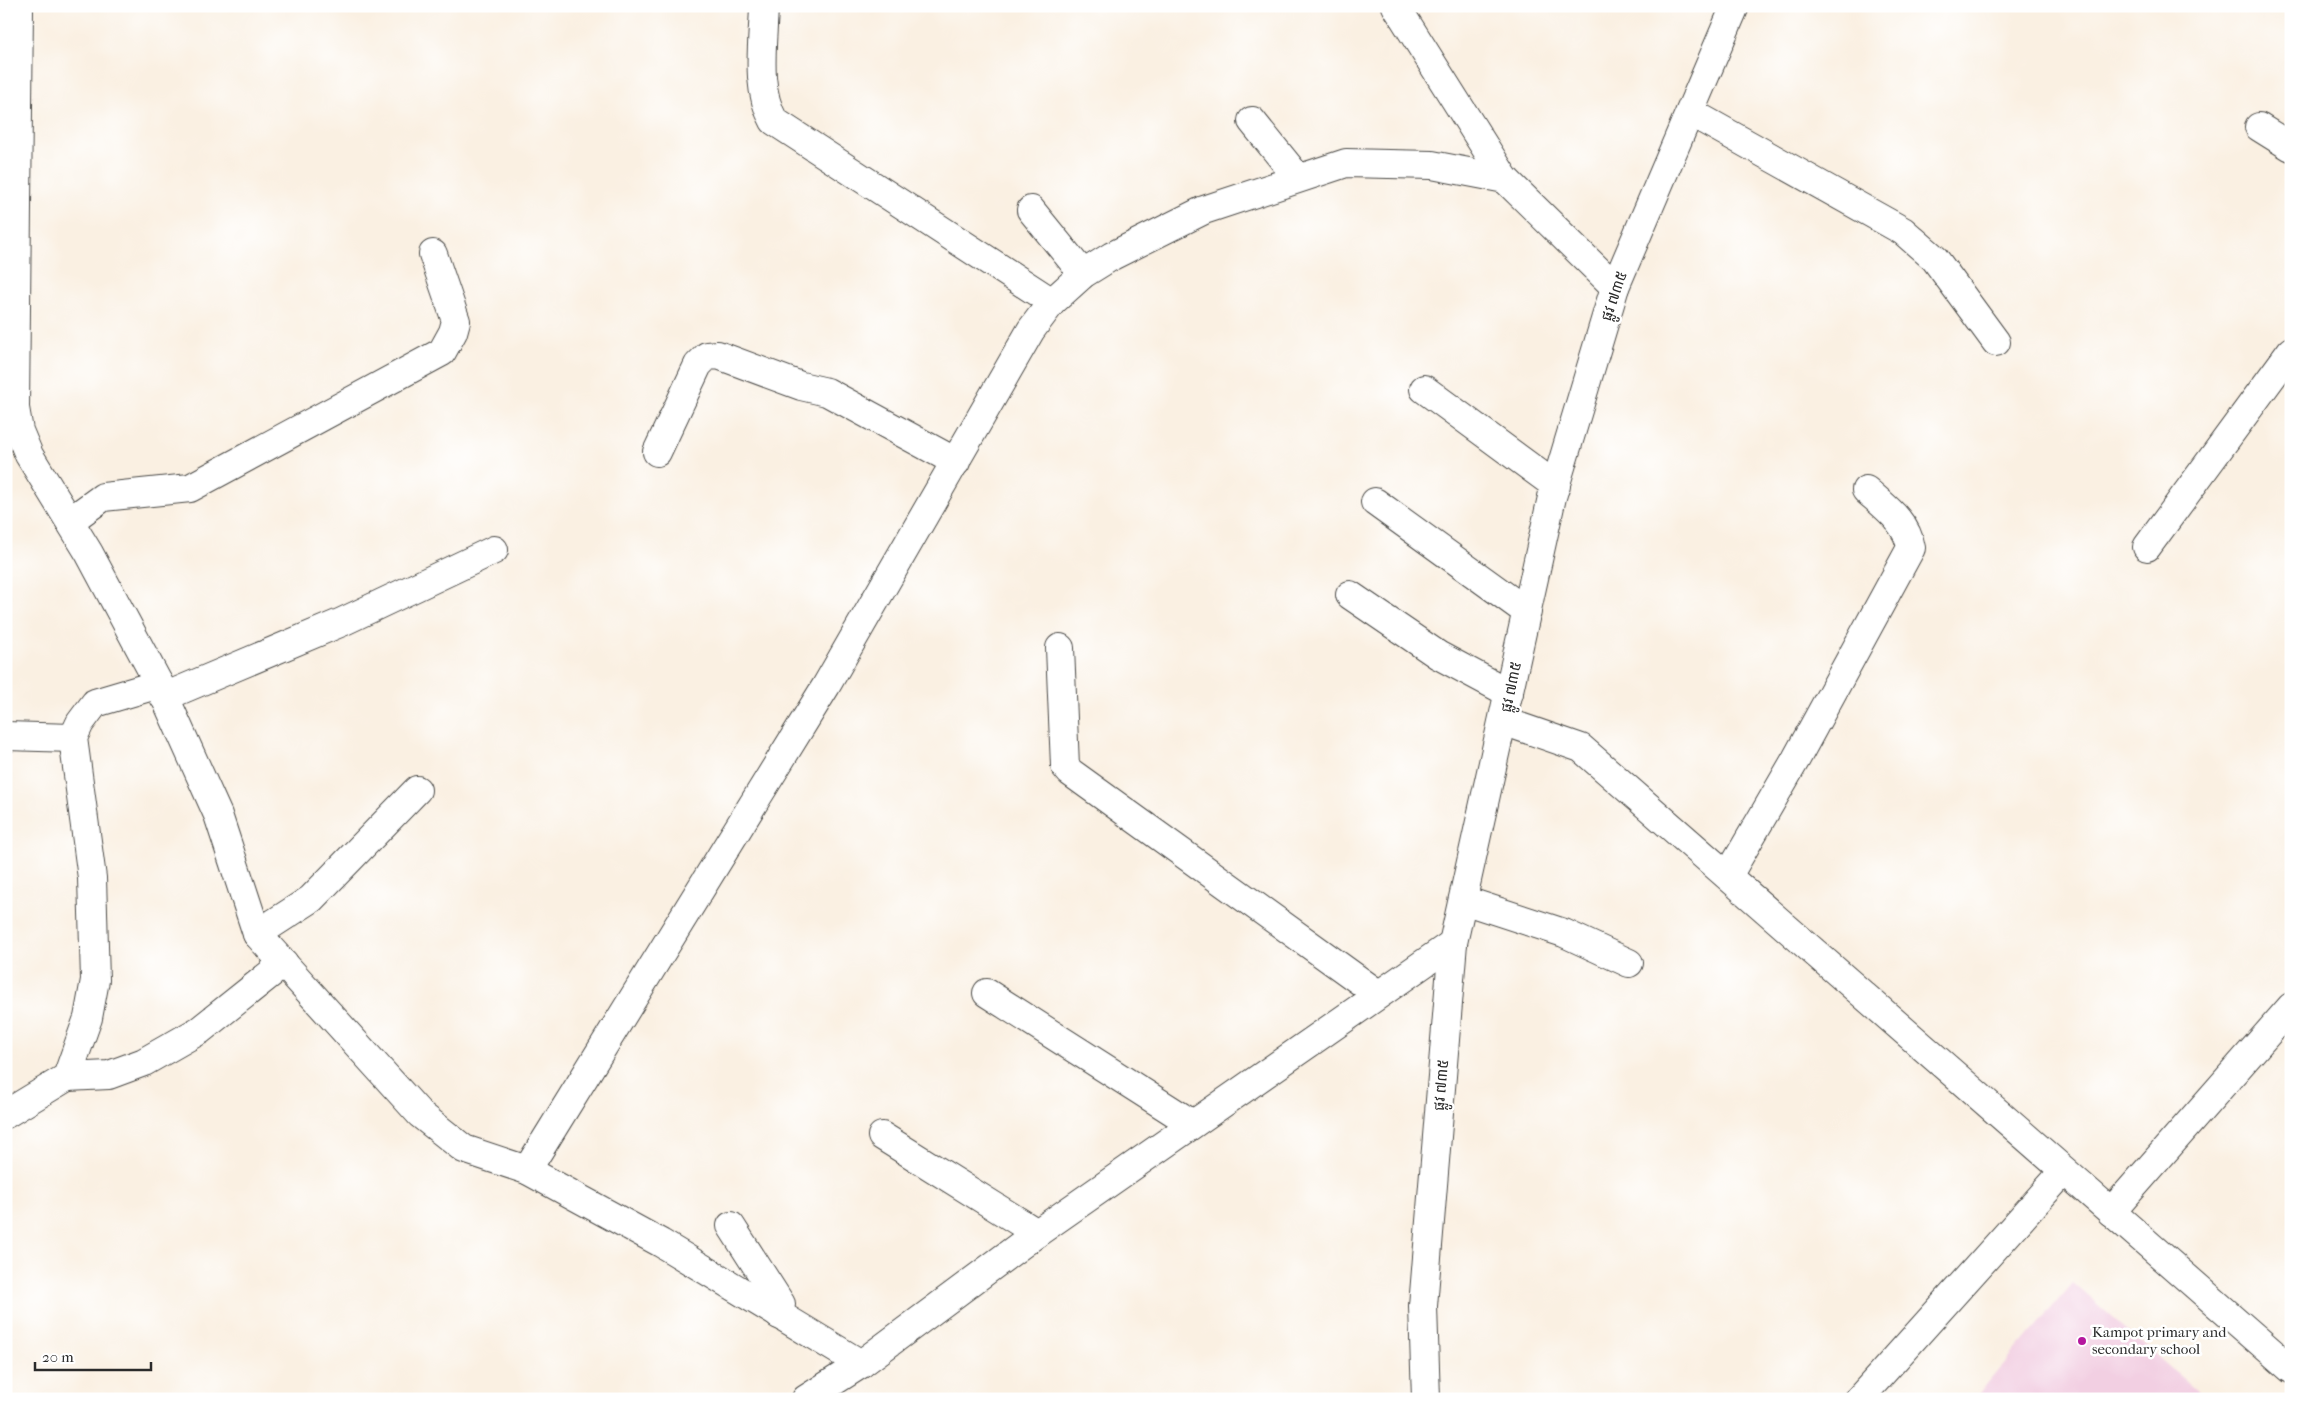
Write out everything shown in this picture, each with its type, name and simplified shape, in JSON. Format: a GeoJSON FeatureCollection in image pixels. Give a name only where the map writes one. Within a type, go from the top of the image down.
{"type":"FeatureCollection","features":[{"type":"Feature","properties":{"kind":"street"},"geometry":{"type":"LineString","coordinates":[[19,6],[15,408],[19,431],[29,455],[70,521],[161,690],[218,815],[257,934],[420,1114],[464,1149],[527,1170],[661,1243],[778,1316],[861,1364]]}},
{"type":"Feature","properties":{"kind":"street"},"geometry":{"type":"LineString","coordinates":[[764,6],[762,90],[767,108],[774,121],[1052,302]]}},
{"type":"Feature","properties":{"kind":"street"},"geometry":{"type":"LineString","coordinates":[[1396,6],[1505,179],[1615,287]]}},
{"type":"Feature","properties":{"kind":"street","name":"ផ្លូវ ៧៣៥"},"geometry":{"type":"LineString","coordinates":[[1426,1399],[1423,1306],[1452,943],[1556,486],[1615,287],[1736,6]]}},
{"type":"Feature","properties":{"kind":"street"},"geometry":{"type":"LineString","coordinates":[[1690,112],[1903,231],[1935,259],[1996,342]]}},
{"type":"Feature","properties":{"kind":"street"},"geometry":{"type":"LineString","coordinates":[[1252,120],[1298,178]]}},
{"type":"Feature","properties":{"kind":"street"},"geometry":{"type":"LineString","coordinates":[[2259,127],[2291,148]]}},
{"type":"Feature","properties":{"kind":"street"},"geometry":{"type":"LineString","coordinates":[[527,1170],[826,686],[1031,330],[1052,302],[1083,274],[1112,256],[1204,210],[1346,163],[1432,166],[1505,179]]}},
{"type":"Feature","properties":{"kind":"street"},"geometry":{"type":"LineString","coordinates":[[1031,210],[1083,274]]}},
{"type":"Feature","properties":{"kind":"street"},"geometry":{"type":"LineString","coordinates":[[70,521],[103,497],[190,488],[442,352],[453,332],[456,321],[433,254]]}},
{"type":"Feature","properties":{"kind":"street"},"geometry":{"type":"LineString","coordinates":[[2147,548],[2291,351]]}},
{"type":"Feature","properties":{"kind":"street"},"geometry":{"type":"LineString","coordinates":[[657,452],[698,365],[708,356],[718,355],[801,386],[827,392],[956,462]]}},
{"type":"Feature","properties":{"kind":"street"},"geometry":{"type":"LineString","coordinates":[[1424,389],[1556,486]]}},
{"type":"Feature","properties":{"kind":"street"},"geometry":{"type":"LineString","coordinates":[[1728,876],[1796,759],[1911,548],[1909,536],[1902,524],[1866,490]]}},
{"type":"Feature","properties":{"kind":"street"},"geometry":{"type":"LineString","coordinates":[[1375,502],[1527,612]]}},
{"type":"Feature","properties":{"kind":"street"},"geometry":{"type":"LineString","coordinates":[[66,1077],[88,1018],[95,980],[92,878],[74,738],[80,723],[96,704],[161,690],[342,622],[494,550]]}},
{"type":"Feature","properties":{"kind":"street"},"geometry":{"type":"LineString","coordinates":[[1350,595],[1438,655],[1509,693]]}},
{"type":"Feature","properties":{"kind":"street"},"geometry":{"type":"LineString","coordinates":[[1060,648],[1065,766],[1070,772],[1378,994]]}},
{"type":"Feature","properties":{"kind":"street"},"geometry":{"type":"LineString","coordinates":[[1503,721],[1581,748],[2291,1369]]}},
{"type":"Feature","properties":{"kind":"street"},"geometry":{"type":"LineString","coordinates":[[6,736],[74,738]]}},
{"type":"Feature","properties":{"kind":"street"},"geometry":{"type":"LineString","coordinates":[[257,934],[311,898],[417,790]]}},
{"type":"Feature","properties":{"kind":"street"},"geometry":{"type":"LineString","coordinates":[[1462,900],[1564,933],[1629,963]]}},
{"type":"Feature","properties":{"kind":"street"},"geometry":{"type":"LineString","coordinates":[[806,1399],[861,1364],[1036,1232],[1452,943]]}},
{"type":"Feature","properties":{"kind":"street"},"geometry":{"type":"LineString","coordinates":[[6,1114],[66,1077],[109,1075],[144,1062],[200,1030],[284,963]]}},
{"type":"Feature","properties":{"kind":"street"},"geometry":{"type":"LineString","coordinates":[[987,993],[1191,1123]]}},
{"type":"Feature","properties":{"kind":"street"},"geometry":{"type":"LineString","coordinates":[[2111,1212],[2291,1007]]}},
{"type":"Feature","properties":{"kind":"street"},"geometry":{"type":"LineString","coordinates":[[882,1136],[1036,1232]]}},
{"type":"Feature","properties":{"kind":"street"},"geometry":{"type":"LineString","coordinates":[[1859,1399],[2064,1171]]}},
{"type":"Feature","properties":{"kind":"street"},"geometry":{"type":"LineString","coordinates":[[730,1226],[781,1304],[778,1316]]}},
{"type":"Feature","properties":{"kind":"shaded area","name":"Kampot primary and secondary school"},"geometry":{"type":"Polygon","coordinates":[[[2073,1283],[2206,1399],[1974,1399],[2073,1283]]]}},
{"type":"Feature","properties":{"kind":"place","name":"Kampot primary and secondary school"},"geometry":{"type":"Point","coordinates":[2082,1341]}}]}
